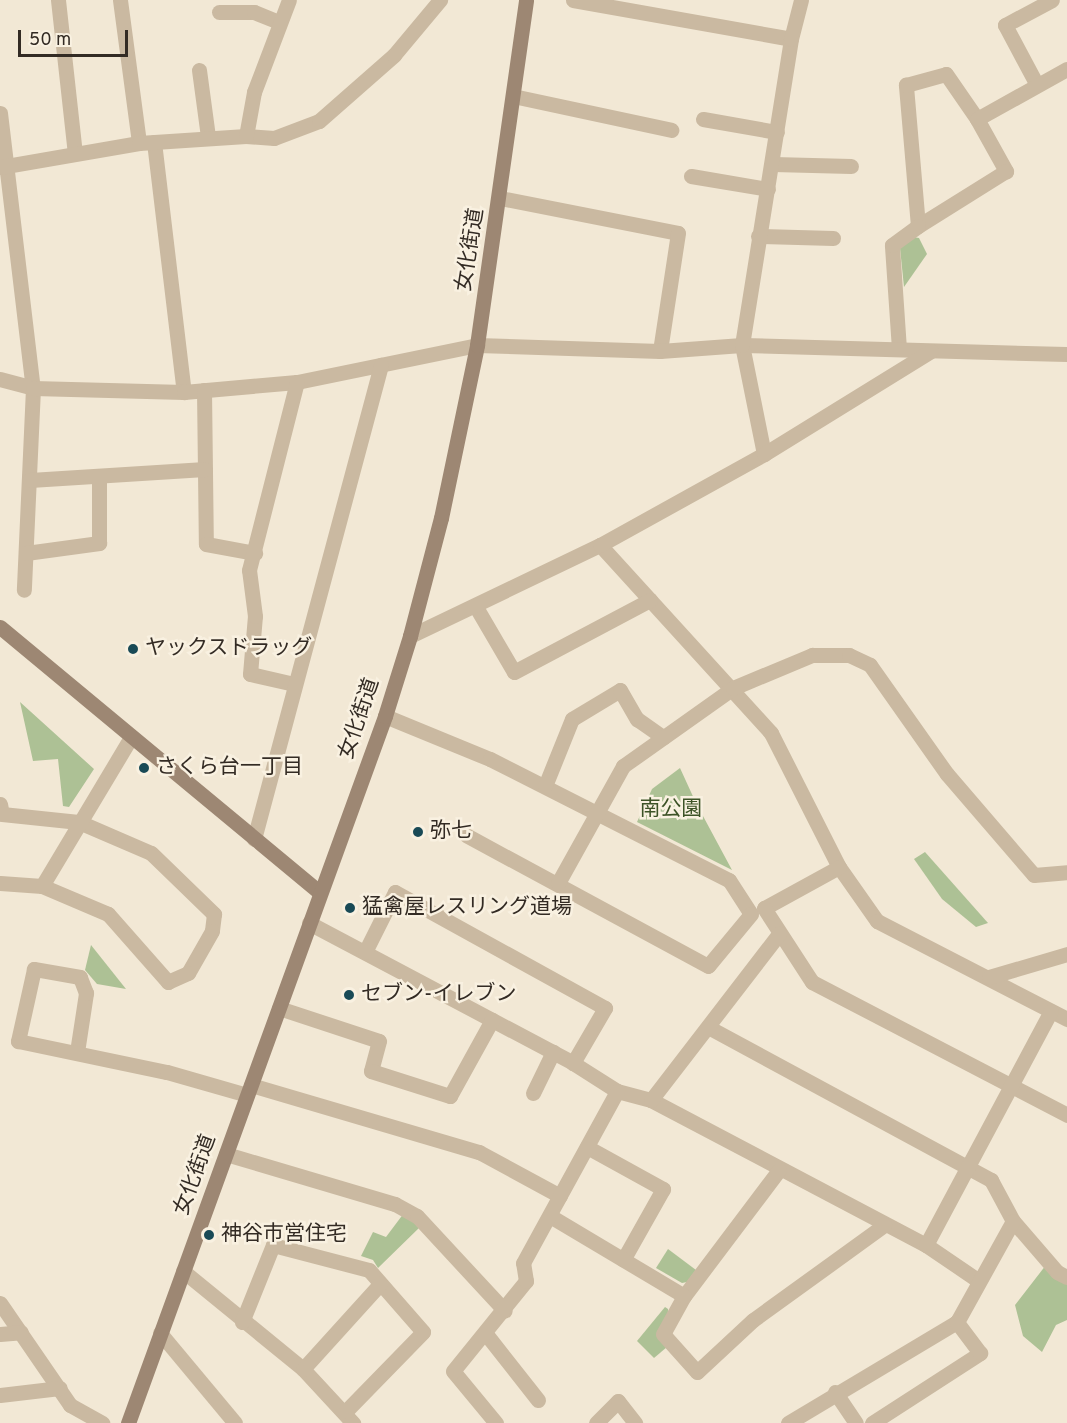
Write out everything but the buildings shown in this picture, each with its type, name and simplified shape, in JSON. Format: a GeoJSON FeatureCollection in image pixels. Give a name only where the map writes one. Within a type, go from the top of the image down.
{"type":"FeatureCollection","features":[{"type":"Feature","properties":{"kind":"street"},"geometry":{"type":"LineString","coordinates":[[58,0],[75,153]]}},
{"type":"Feature","properties":{"kind":"street"},"geometry":{"type":"LineString","coordinates":[[120,0],[147,143],[184,392]]}},
{"type":"Feature","properties":{"kind":"street"},"geometry":{"type":"LineString","coordinates":[[246,136],[254,92],[289,0]]}},
{"type":"Feature","properties":{"kind":"street"},"geometry":{"type":"LineString","coordinates":[[4,167],[75,153],[147,143],[208,137],[274,138],[320,121],[394,56],[440,0]]}},
{"type":"Feature","properties":{"kind":"street","name":"女化街道"},"geometry":{"type":"LineString","coordinates":[[133,1420],[160,1333],[385,716],[410,636],[441,518],[477,345],[500,198],[526,0]]}},
{"type":"Feature","properties":{"kind":"street"},"geometry":{"type":"LineString","coordinates":[[573,0],[790,39]]}},
{"type":"Feature","properties":{"kind":"street"},"geometry":{"type":"LineString","coordinates":[[764,454],[742,345],[758,236],[773,164],[790,39],[801,0]]}},
{"type":"Feature","properties":{"kind":"street"},"geometry":{"type":"LineString","coordinates":[[1037,86],[1005,25],[1052,0]]}},
{"type":"Feature","properties":{"kind":"street"},"geometry":{"type":"LineString","coordinates":[[219,12],[255,12],[279,22]]}},
{"type":"Feature","properties":{"kind":"street"},"geometry":{"type":"LineString","coordinates":[[977,119],[1067,69]]}},
{"type":"Feature","properties":{"kind":"street"},"geometry":{"type":"LineString","coordinates":[[199,70],[208,137]]}},
{"type":"Feature","properties":{"kind":"street"},"geometry":{"type":"LineString","coordinates":[[899,349],[892,245],[1006,171],[977,119],[946,74],[906,85],[918,226]]}},
{"type":"Feature","properties":{"kind":"street"},"geometry":{"type":"LineString","coordinates":[[513,96],[671,130]]}},
{"type":"Feature","properties":{"kind":"street"},"geometry":{"type":"LineString","coordinates":[[0,114],[4,167],[33,388],[24,590]]}},
{"type":"Feature","properties":{"kind":"street"},"geometry":{"type":"LineString","coordinates":[[703,119],[777,132]]}},
{"type":"Feature","properties":{"kind":"street"},"geometry":{"type":"LineString","coordinates":[[773,164],[851,166]]}},
{"type":"Feature","properties":{"kind":"street"},"geometry":{"type":"LineString","coordinates":[[691,176],[768,189]]}},
{"type":"Feature","properties":{"kind":"street"},"geometry":{"type":"LineString","coordinates":[[500,198],[678,233],[660,351]]}},
{"type":"Feature","properties":{"kind":"street"},"geometry":{"type":"LineString","coordinates":[[758,236],[833,238]]}},
{"type":"Feature","properties":{"kind":"street"},"geometry":{"type":"LineString","coordinates":[[0,379],[33,388],[184,392],[297,382],[477,345],[660,351],[742,345],[1067,354]]}},
{"type":"Feature","properties":{"kind":"street"},"geometry":{"type":"LineString","coordinates":[[410,636],[476,607],[600,545],[764,454],[933,350]]}},
{"type":"Feature","properties":{"kind":"street"},"geometry":{"type":"LineString","coordinates":[[254,839],[381,365]]}},
{"type":"Feature","properties":{"kind":"street"},"geometry":{"type":"LineString","coordinates":[[294,684],[250,674],[255,616],[249,570],[297,382]]}},
{"type":"Feature","properties":{"kind":"street"},"geometry":{"type":"LineString","coordinates":[[204,390],[206,544],[255,553]]}},
{"type":"Feature","properties":{"kind":"street"},"geometry":{"type":"LineString","coordinates":[[30,480],[205,470]]}},
{"type":"Feature","properties":{"kind":"street"},"geometry":{"type":"LineString","coordinates":[[26,553],[99,543],[99,476]]}},
{"type":"Feature","properties":{"kind":"street"},"geometry":{"type":"LineString","coordinates":[[600,545],[733,688],[771,733],[839,867],[877,921],[1067,1019]]}},
{"type":"Feature","properties":{"kind":"street"},"geometry":{"type":"LineString","coordinates":[[476,607],[514,672],[650,600]]}},
{"type":"Feature","properties":{"kind":"street"},"geometry":{"type":"LineString","coordinates":[[2,630],[320,892]]}},
{"type":"Feature","properties":{"kind":"street"},"geometry":{"type":"LineString","coordinates":[[558,883],[595,812],[623,766],[733,688],[812,655],[849,655],[870,665],[947,774],[1034,875],[1067,872]]}},
{"type":"Feature","properties":{"kind":"street"},"geometry":{"type":"LineString","coordinates":[[545,786],[572,719],[620,690],[637,719],[663,737]]}},
{"type":"Feature","properties":{"kind":"street"},"geometry":{"type":"LineString","coordinates":[[385,716],[490,759],[729,880],[751,914],[708,966],[466,835]]}},
{"type":"Feature","properties":{"kind":"street"},"geometry":{"type":"LineString","coordinates":[[42,886],[130,737]]}},
{"type":"Feature","properties":{"kind":"street"},"geometry":{"type":"LineString","coordinates":[[0,804],[2,814],[79,822],[151,853],[214,914],[212,931],[188,973],[168,982],[108,914],[42,886],[0,883]]}},
{"type":"Feature","properties":{"kind":"street"},"geometry":{"type":"LineString","coordinates":[[839,867],[764,908],[812,982],[1067,1115]]}},
{"type":"Feature","properties":{"kind":"street"},"geometry":{"type":"LineString","coordinates":[[365,952],[394,892],[605,1008],[573,1063]]}},
{"type":"Feature","properties":{"kind":"street"},"geometry":{"type":"LineString","coordinates":[[309,923],[553,1052],[617,1091],[651,1100],[779,1170],[926,1245],[978,1281]]}},
{"type":"Feature","properties":{"kind":"street"},"geometry":{"type":"LineString","coordinates":[[651,1100],[779,934]]}},
{"type":"Feature","properties":{"kind":"street"},"geometry":{"type":"LineString","coordinates":[[989,977],[1067,954]]}},
{"type":"Feature","properties":{"kind":"street"},"geometry":{"type":"LineString","coordinates":[[77,1052],[86,993],[80,977],[34,969],[18,1041],[249,1090],[479,1152],[560,1196]]}},
{"type":"Feature","properties":{"kind":"street"},"geometry":{"type":"LineString","coordinates":[[279,1008],[379,1041],[371,1071],[450,1096],[492,1020]]}},
{"type":"Feature","properties":{"kind":"street"},"geometry":{"type":"LineString","coordinates":[[926,1245],[1051,1011]]}},
{"type":"Feature","properties":{"kind":"street"},"geometry":{"type":"LineString","coordinates":[[708,1027],[969,1165],[990,1180],[1013,1221],[1057,1272],[1067,1277]]}},
{"type":"Feature","properties":{"kind":"street"},"geometry":{"type":"LineString","coordinates":[[533,1093],[553,1052]]}},
{"type":"Feature","properties":{"kind":"street"},"geometry":{"type":"LineString","coordinates":[[496,1423],[453,1371],[505,1311],[526,1281],[523,1263],[617,1091]]}},
{"type":"Feature","properties":{"kind":"street"},"geometry":{"type":"LineString","coordinates":[[587,1147],[663,1189],[623,1260]]}},
{"type":"Feature","properties":{"kind":"street"},"geometry":{"type":"LineString","coordinates":[[226,1154],[395,1204],[417,1216],[505,1311]]}},
{"type":"Feature","properties":{"kind":"street"},"geometry":{"type":"LineString","coordinates":[[779,1170],[684,1296],[663,1334],[697,1372],[753,1320],[884,1225]]}},
{"type":"Feature","properties":{"kind":"street"},"geometry":{"type":"LineString","coordinates":[[550,1216],[684,1296]]}},
{"type":"Feature","properties":{"kind":"street"},"geometry":{"type":"LineString","coordinates":[[788,1423],[835,1392],[957,1322],[976,1294],[978,1281],[1013,1221]]}},
{"type":"Feature","properties":{"kind":"street"},"geometry":{"type":"LineString","coordinates":[[183,1271],[242,1322],[303,1369],[350,1417],[423,1332],[369,1270],[273,1245],[242,1322]]}},
{"type":"Feature","properties":{"kind":"street"},"geometry":{"type":"LineString","coordinates":[[303,1369],[380,1284]]}},
{"type":"Feature","properties":{"kind":"street"},"geometry":{"type":"LineString","coordinates":[[0,1303],[70,1405],[102,1423]]}},
{"type":"Feature","properties":{"kind":"street"},"geometry":{"type":"LineString","coordinates":[[872,1423],[980,1353],[957,1322]]}},
{"type":"Feature","properties":{"kind":"street"},"geometry":{"type":"LineString","coordinates":[[0,1334],[21,1332]]}},
{"type":"Feature","properties":{"kind":"street"},"geometry":{"type":"LineString","coordinates":[[160,1333],[235,1423]]}},
{"type":"Feature","properties":{"kind":"street"},"geometry":{"type":"LineString","coordinates":[[486,1334],[538,1400]]}},
{"type":"Feature","properties":{"kind":"street"},"geometry":{"type":"LineString","coordinates":[[0,1395],[60,1388]]}},
{"type":"Feature","properties":{"kind":"street"},"geometry":{"type":"LineString","coordinates":[[835,1392],[856,1423]]}},
{"type":"Feature","properties":{"kind":"street"},"geometry":{"type":"LineString","coordinates":[[596,1423],[618,1401],[635,1423]]}},
{"type":"Feature","properties":{"kind":"green space"},"geometry":{"type":"Polygon","coordinates":[[[913,237],[919,238],[927,254],[904,287],[900,248],[913,237]]]}},
{"type":"Feature","properties":{"kind":"green space"},"geometry":{"type":"Polygon","coordinates":[[[20,702],[94,769],[69,807],[63,806],[58,759],[33,761],[20,702]]]}},
{"type":"Feature","properties":{"kind":"green space","name":"南公園"},"geometry":{"type":"Polygon","coordinates":[[[680,768],[732,870],[637,822],[652,789],[680,768]]]}},
{"type":"Feature","properties":{"kind":"green space"},"geometry":{"type":"Polygon","coordinates":[[[925,852],[988,923],[976,927],[942,899],[914,859],[925,852]]]}},
{"type":"Feature","properties":{"kind":"green space"},"geometry":{"type":"Polygon","coordinates":[[[91,945],[126,989],[97,984],[85,970],[91,945]]]}},
{"type":"Feature","properties":{"kind":"green space"},"geometry":{"type":"Polygon","coordinates":[[[404,1213],[420,1227],[378,1268],[373,1260],[361,1256],[373,1232],[386,1237],[404,1213]]]}},
{"type":"Feature","properties":{"kind":"green space"},"geometry":{"type":"Polygon","coordinates":[[[668,1249],[696,1270],[687,1282],[682,1283],[656,1268],[668,1249]]]}},
{"type":"Feature","properties":{"kind":"green space"},"geometry":{"type":"Polygon","coordinates":[[[1046,1265],[1067,1281],[1067,1320],[1056,1325],[1042,1352],[1023,1336],[1015,1305],[1046,1265]]]}},
{"type":"Feature","properties":{"kind":"green space"},"geometry":{"type":"Polygon","coordinates":[[[665,1307],[668,1309],[667,1347],[654,1358],[637,1341],[665,1307]]]}},
{"type":"Feature","properties":{"kind":"place","name":"ヤックスドラッグ"},"geometry":{"type":"Point","coordinates":[133,649]}},
{"type":"Feature","properties":{"kind":"place","name":"さくら台一丁目"},"geometry":{"type":"Point","coordinates":[144,768]}},
{"type":"Feature","properties":{"kind":"place","name":"弥七"},"geometry":{"type":"Point","coordinates":[418,832]}},
{"type":"Feature","properties":{"kind":"place","name":"猛禽屋レスリング道場"},"geometry":{"type":"Point","coordinates":[350,908]}},
{"type":"Feature","properties":{"kind":"place","name":"セブン-イレブン"},"geometry":{"type":"Point","coordinates":[349,995]}},
{"type":"Feature","properties":{"kind":"place","name":"神谷市営住宅"},"geometry":{"type":"Point","coordinates":[209,1235]}}]}
